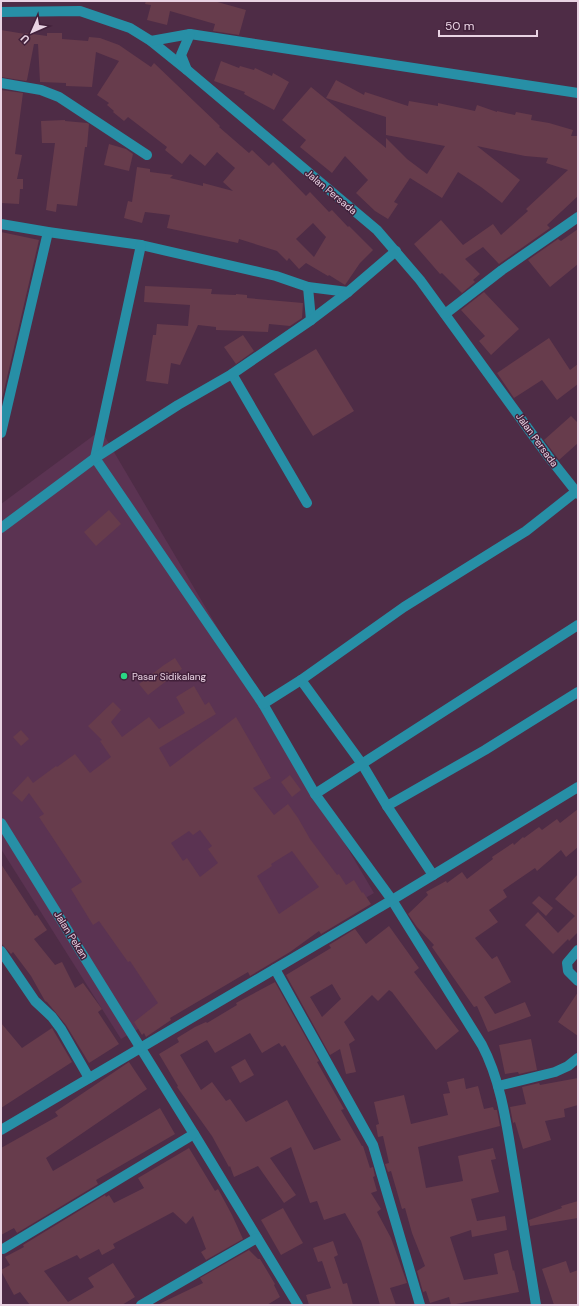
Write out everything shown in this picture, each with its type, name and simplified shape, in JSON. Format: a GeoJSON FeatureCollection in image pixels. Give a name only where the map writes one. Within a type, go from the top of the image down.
{"type":"FeatureCollection","features":[{"type":"Feature","properties":{"kind":"street","name":"Jalan Persada"},"geometry":{"type":"LineString","coordinates":[[1,12],[80,11],[130,28],[151,41],[187,70],[377,230],[420,280],[548,456],[577,492]]}},
{"type":"Feature","properties":{"kind":"street"},"geometry":{"type":"LineString","coordinates":[[151,41],[190,34],[578,93]]}},
{"type":"Feature","properties":{"kind":"street"},"geometry":{"type":"LineString","coordinates":[[187,70],[181,55],[190,34]]}},
{"type":"Feature","properties":{"kind":"street"},"geometry":{"type":"LineString","coordinates":[[1,83],[40,90],[59,97],[147,155]]}},
{"type":"Feature","properties":{"kind":"street"},"geometry":{"type":"LineString","coordinates":[[445,314],[502,270],[578,217]]}},
{"type":"Feature","properties":{"kind":"street"},"geometry":{"type":"LineString","coordinates":[[1,224],[141,245],[276,276],[308,286],[348,292]]}},
{"type":"Feature","properties":{"kind":"street"},"geometry":{"type":"LineString","coordinates":[[1,433],[48,232]]}},
{"type":"Feature","properties":{"kind":"street"},"geometry":{"type":"LineString","coordinates":[[141,245],[95,458],[263,704],[315,794],[392,900],[476,1034],[490,1060],[498,1086],[510,1141],[536,1305]]}},
{"type":"Feature","properties":{"kind":"street"},"geometry":{"type":"LineString","coordinates":[[1,528],[95,458],[178,405],[232,374],[311,320],[348,292],[396,251]]}},
{"type":"Feature","properties":{"kind":"street"},"geometry":{"type":"LineString","coordinates":[[308,286],[311,320]]}},
{"type":"Feature","properties":{"kind":"street"},"geometry":{"type":"LineString","coordinates":[[232,374],[306,503]]}},
{"type":"Feature","properties":{"kind":"street"},"geometry":{"type":"LineString","coordinates":[[263,704],[301,680],[404,607],[526,532],[577,492]]}},
{"type":"Feature","properties":{"kind":"street"},"geometry":{"type":"LineString","coordinates":[[315,794],[578,625]]}},
{"type":"Feature","properties":{"kind":"street"},"geometry":{"type":"LineString","coordinates":[[301,680],[362,764],[387,806],[433,875]]}},
{"type":"Feature","properties":{"kind":"street"},"geometry":{"type":"LineString","coordinates":[[387,806],[492,746],[578,692]]}},
{"type":"Feature","properties":{"kind":"street"},"geometry":{"type":"LineString","coordinates":[[1,1130],[392,900],[578,786]]}},
{"type":"Feature","properties":{"kind":"street","name":"Jalan Pekan"},"geometry":{"type":"LineString","coordinates":[[1,823],[298,1305]]}},
{"type":"Feature","properties":{"kind":"street"},"geometry":{"type":"LineString","coordinates":[[578,950],[566,963],[568,971],[578,981]]}},
{"type":"Feature","properties":{"kind":"street"},"geometry":{"type":"LineString","coordinates":[[1,951],[35,1001],[52,1017],[61,1029],[89,1078]]}},
{"type":"Feature","properties":{"kind":"street"},"geometry":{"type":"LineString","coordinates":[[275,969],[373,1145],[420,1305]]}},
{"type":"Feature","properties":{"kind":"street"},"geometry":{"type":"LineString","coordinates":[[498,1086],[555,1072],[568,1066],[578,1058]]}},
{"type":"Feature","properties":{"kind":"street"},"geometry":{"type":"LineString","coordinates":[[3,1249],[194,1134]]}},
{"type":"Feature","properties":{"kind":"street"},"geometry":{"type":"LineString","coordinates":[[141,1305],[258,1238]]}},
{"type":"Feature","properties":{"kind":"shaded area","name":"Pasar Sidikalang"},"geometry":{"type":"Polygon","coordinates":[[[101,430],[374,893],[121,1039],[1,849],[1,504],[101,430]]]}},
{"type":"Feature","properties":{"kind":"building"},"geometry":{"type":"Polygon","coordinates":[[[146,1],[214,1],[246,10],[239,35],[213,31],[215,24],[170,11],[167,25],[147,20],[151,5],[145,4],[146,1]]]}},
{"type":"Feature","properties":{"kind":"building"},"geometry":{"type":"Polygon","coordinates":[[[1,30],[47,36],[47,33],[62,33],[62,39],[88,41],[89,37],[100,38],[119,45],[151,67],[154,63],[220,126],[219,127],[249,153],[252,150],[269,166],[273,162],[306,196],[310,192],[329,212],[332,210],[373,250],[360,263],[345,285],[306,263],[299,269],[289,258],[287,261],[277,251],[239,239],[238,243],[167,228],[170,215],[145,212],[142,223],[124,218],[128,201],[132,202],[137,167],[150,169],[150,172],[173,175],[170,178],[203,186],[203,183],[233,191],[223,182],[235,168],[217,152],[205,166],[190,154],[182,164],[165,150],[167,147],[128,117],[124,121],[113,112],[114,111],[107,105],[109,103],[97,95],[119,61],[96,52],[92,87],[66,86],[66,83],[40,82],[38,44],[34,44],[26,81],[1,77],[1,30]],[[313,223],[296,239],[314,257],[326,237],[313,223]]]}},
{"type":"Feature","properties":{"kind":"building"},"geometry":{"type":"Polygon","coordinates":[[[221,61],[239,68],[240,66],[254,70],[255,68],[272,76],[273,73],[289,82],[274,110],[244,94],[245,92],[214,81],[221,61]]]}},
{"type":"Feature","properties":{"kind":"building"},"geometry":{"type":"Polygon","coordinates":[[[336,80],[364,95],[365,92],[408,106],[409,101],[438,106],[438,103],[475,111],[477,105],[497,112],[515,115],[516,112],[532,115],[531,120],[549,123],[573,130],[571,136],[578,136],[578,196],[547,225],[550,228],[499,264],[483,247],[465,259],[480,274],[473,280],[475,282],[462,293],[442,273],[440,274],[414,244],[441,220],[463,245],[493,224],[501,235],[528,211],[526,209],[568,170],[546,163],[548,158],[525,156],[477,146],[520,180],[502,203],[458,172],[442,198],[410,178],[394,202],[398,204],[388,219],[375,211],[356,193],[368,180],[345,156],[332,173],[300,147],[306,140],[282,120],[311,87],[386,148],[386,138],[407,159],[427,174],[445,146],[386,135],[386,117],[326,98],[336,80]]]}},
{"type":"Feature","properties":{"kind":"building"},"geometry":{"type":"Polygon","coordinates":[[[1,90],[23,93],[15,154],[22,155],[17,179],[23,179],[23,189],[20,189],[19,204],[1,203],[1,90]]]}},
{"type":"Feature","properties":{"kind":"building"},"geometry":{"type":"Polygon","coordinates":[[[65,120],[89,124],[87,147],[85,147],[77,206],[57,204],[56,212],[46,210],[55,143],[42,143],[41,121],[65,120]]]}},
{"type":"Feature","properties":{"kind":"building"},"geometry":{"type":"Polygon","coordinates":[[[109,144],[126,149],[133,154],[129,171],[104,165],[109,144]]]}},
{"type":"Feature","properties":{"kind":"building"},"geometry":{"type":"Polygon","coordinates":[[[578,229],[578,264],[550,287],[528,260],[558,239],[561,241],[578,229]]]}},
{"type":"Feature","properties":{"kind":"building"},"geometry":{"type":"Polygon","coordinates":[[[1,232],[39,240],[2,399],[1,399],[1,232]]]}},
{"type":"Feature","properties":{"kind":"building"},"geometry":{"type":"Polygon","coordinates":[[[145,286],[212,289],[211,294],[247,295],[247,298],[303,303],[302,318],[290,326],[269,324],[268,332],[216,330],[216,327],[198,325],[180,365],[171,363],[168,384],[146,381],[153,335],[156,335],[157,324],[188,326],[190,305],[144,302],[145,286]]]}},
{"type":"Feature","properties":{"kind":"building"},"geometry":{"type":"Polygon","coordinates":[[[484,292],[519,329],[491,355],[479,341],[485,336],[461,310],[484,292]]]}},
{"type":"Feature","properties":{"kind":"building"},"geometry":{"type":"Polygon","coordinates":[[[243,335],[254,351],[236,364],[224,347],[243,335]]]}},
{"type":"Feature","properties":{"kind":"building"},"geometry":{"type":"Polygon","coordinates":[[[549,338],[570,370],[578,364],[578,384],[557,400],[542,380],[514,398],[497,373],[549,338]]]}},
{"type":"Feature","properties":{"kind":"building"},"geometry":{"type":"Polygon","coordinates":[[[316,349],[354,411],[313,436],[274,374],[316,349]]]}},
{"type":"Feature","properties":{"kind":"building"},"geometry":{"type":"Polygon","coordinates":[[[571,416],[578,423],[578,443],[559,460],[544,440],[571,416]]]}},
{"type":"Feature","properties":{"kind":"building"},"geometry":{"type":"Polygon","coordinates":[[[109,510],[121,524],[96,546],[84,532],[109,510]]]}},
{"type":"Feature","properties":{"kind":"building"},"geometry":{"type":"Polygon","coordinates":[[[175,658],[182,669],[168,678],[169,679],[148,695],[139,684],[175,658]]]}},
{"type":"Feature","properties":{"kind":"building"},"geometry":{"type":"Polygon","coordinates":[[[194,686],[205,705],[209,702],[216,714],[159,748],[170,767],[236,717],[271,778],[253,788],[274,815],[288,804],[310,839],[337,875],[339,874],[346,885],[354,880],[371,904],[321,934],[319,931],[290,952],[250,976],[248,972],[170,1018],[171,1020],[146,1037],[144,1033],[142,1035],[134,1022],[158,1003],[130,961],[128,962],[99,921],[93,925],[71,889],[82,882],[39,817],[44,814],[29,793],[22,802],[12,793],[28,776],[33,783],[75,754],[90,773],[111,757],[100,741],[102,740],[88,726],[113,702],[121,710],[111,722],[122,737],[149,717],[159,729],[185,713],[176,697],[194,686]],[[200,830],[193,835],[189,831],[171,843],[183,861],[187,858],[200,877],[218,863],[208,849],[212,846],[200,830]],[[292,851],[271,864],[272,866],[257,876],[279,914],[319,887],[292,851]]]}},
{"type":"Feature","properties":{"kind":"building"},"geometry":{"type":"Polygon","coordinates":[[[21,730],[29,739],[21,746],[13,737],[21,730]]]}},
{"type":"Feature","properties":{"kind":"building"},"geometry":{"type":"Polygon","coordinates":[[[290,775],[301,790],[292,797],[281,782],[290,775]]]}},
{"type":"Feature","properties":{"kind":"building"},"geometry":{"type":"Polygon","coordinates":[[[578,809],[578,847],[566,857],[561,850],[537,871],[535,868],[503,890],[507,897],[489,910],[498,922],[475,938],[492,959],[497,956],[511,982],[484,997],[495,1014],[525,1002],[531,1016],[488,1032],[477,1006],[474,1007],[432,947],[434,945],[417,927],[408,914],[428,895],[426,892],[446,881],[447,883],[462,872],[467,879],[493,859],[492,857],[513,843],[514,845],[523,837],[524,838],[539,827],[542,830],[557,819],[560,823],[578,809]]]}},
{"type":"Feature","properties":{"kind":"building"},"geometry":{"type":"Polygon","coordinates":[[[1,864],[35,916],[37,915],[47,930],[34,939],[55,965],[62,962],[75,988],[83,983],[102,1009],[98,1012],[119,1044],[89,1063],[66,1025],[45,1001],[31,976],[13,952],[11,954],[1,943],[1,864]]]}},
{"type":"Feature","properties":{"kind":"building"},"geometry":{"type":"Polygon","coordinates":[[[578,874],[578,932],[569,941],[568,939],[553,954],[525,925],[538,912],[558,933],[575,916],[555,899],[578,874]]]}},
{"type":"Feature","properties":{"kind":"building"},"geometry":{"type":"Polygon","coordinates":[[[539,896],[553,908],[546,916],[532,903],[539,896]]]}},
{"type":"Feature","properties":{"kind":"building"},"geometry":{"type":"Polygon","coordinates":[[[389,926],[419,968],[414,972],[459,1031],[436,1050],[392,992],[389,990],[378,1001],[372,995],[344,1022],[355,1040],[349,1044],[356,1072],[346,1074],[340,1049],[330,1055],[286,975],[331,948],[329,945],[355,929],[366,944],[389,926]],[[332,984],[310,997],[322,1017],[341,999],[332,984]]]}},
{"type":"Feature","properties":{"kind":"building"},"geometry":{"type":"Polygon","coordinates":[[[275,982],[319,1061],[317,1062],[344,1109],[341,1110],[363,1146],[370,1168],[373,1167],[375,1176],[373,1177],[377,1191],[371,1193],[381,1209],[377,1212],[391,1238],[407,1283],[390,1288],[396,1305],[380,1305],[361,1241],[345,1213],[324,1220],[317,1201],[310,1203],[291,1147],[270,1158],[296,1195],[284,1203],[258,1166],[234,1177],[230,1166],[229,1167],[212,1136],[177,1087],[178,1086],[159,1054],[179,1042],[177,1038],[195,1027],[206,1022],[207,1023],[237,1005],[236,1003],[275,982]],[[250,1033],[215,1053],[207,1040],[180,1055],[201,1090],[212,1082],[226,1101],[230,1099],[246,1122],[287,1100],[314,1150],[341,1140],[285,1045],[282,1047],[279,1043],[262,1053],[250,1033]]]}},
{"type":"Feature","properties":{"kind":"building"},"geometry":{"type":"Polygon","coordinates":[[[578,992],[578,1036],[558,1022],[578,992]]]}},
{"type":"Feature","properties":{"kind":"building"},"geometry":{"type":"Polygon","coordinates":[[[1,1023],[22,1048],[52,1028],[72,1062],[1,1108],[1,1023]]]}},
{"type":"Feature","properties":{"kind":"building"},"geometry":{"type":"Polygon","coordinates":[[[531,1039],[537,1070],[519,1074],[518,1072],[505,1074],[499,1045],[531,1039]]]}},
{"type":"Feature","properties":{"kind":"building"},"geometry":{"type":"Polygon","coordinates":[[[245,1059],[254,1075],[240,1083],[231,1067],[245,1059]]]}},
{"type":"Feature","properties":{"kind":"building"},"geometry":{"type":"Polygon","coordinates":[[[129,1062],[147,1089],[46,1158],[53,1171],[160,1108],[175,1134],[96,1180],[98,1184],[17,1233],[14,1228],[1,1235],[1,1148],[58,1116],[55,1112],[129,1062]]]}},
{"type":"Feature","properties":{"kind":"building"},"geometry":{"type":"Polygon","coordinates":[[[464,1078],[466,1089],[478,1086],[484,1109],[493,1107],[494,1110],[497,1110],[500,1126],[418,1147],[426,1188],[463,1181],[458,1156],[493,1148],[496,1159],[491,1160],[499,1192],[471,1199],[477,1221],[505,1216],[507,1230],[472,1237],[471,1230],[450,1237],[464,1280],[498,1274],[494,1254],[508,1250],[519,1292],[451,1305],[449,1297],[430,1303],[426,1291],[423,1292],[417,1271],[425,1266],[412,1233],[405,1208],[402,1209],[391,1171],[388,1172],[385,1164],[389,1163],[383,1136],[378,1137],[376,1125],[379,1124],[374,1102],[404,1095],[411,1124],[448,1115],[443,1094],[450,1093],[447,1082],[464,1078]]]}},
{"type":"Feature","properties":{"kind":"building"},"geometry":{"type":"Polygon","coordinates":[[[578,1078],[578,1105],[564,1109],[565,1117],[545,1121],[551,1140],[523,1149],[515,1122],[513,1123],[510,1107],[526,1104],[522,1087],[539,1083],[540,1085],[578,1078]]]}},
{"type":"Feature","properties":{"kind":"building"},"geometry":{"type":"Polygon","coordinates":[[[189,1148],[215,1191],[218,1189],[243,1239],[206,1260],[201,1252],[206,1249],[193,1216],[186,1224],[173,1212],[113,1244],[115,1248],[102,1255],[99,1249],[80,1259],[77,1255],[44,1271],[68,1302],[94,1287],[88,1278],[113,1263],[135,1297],[122,1305],[30,1305],[20,1292],[14,1295],[1,1271],[10,1265],[5,1257],[24,1247],[23,1245],[105,1195],[106,1197],[109,1195],[114,1203],[144,1188],[138,1178],[189,1148]]]}},
{"type":"Feature","properties":{"kind":"building"},"geometry":{"type":"Polygon","coordinates":[[[578,1201],[578,1218],[530,1226],[529,1220],[562,1208],[561,1206],[578,1201]]]}},
{"type":"Feature","properties":{"kind":"building"},"geometry":{"type":"Polygon","coordinates":[[[283,1208],[303,1243],[281,1255],[261,1220],[283,1208]]]}},
{"type":"Feature","properties":{"kind":"building"},"geometry":{"type":"Polygon","coordinates":[[[333,1241],[338,1255],[334,1257],[343,1284],[347,1283],[353,1305],[309,1305],[306,1295],[331,1288],[322,1261],[318,1262],[313,1248],[333,1241]]]}},
{"type":"Feature","properties":{"kind":"building"},"geometry":{"type":"Polygon","coordinates":[[[249,1250],[258,1259],[260,1259],[275,1284],[274,1285],[280,1297],[267,1305],[157,1305],[203,1283],[200,1278],[249,1250]]]}},
{"type":"Feature","properties":{"kind":"building"},"geometry":{"type":"Polygon","coordinates":[[[566,1261],[570,1273],[578,1270],[578,1305],[554,1305],[542,1269],[566,1261]]]}},
{"type":"Feature","properties":{"kind":"place","name":"Pasar Sidikalang"},"geometry":{"type":"Point","coordinates":[124,676]}}]}
